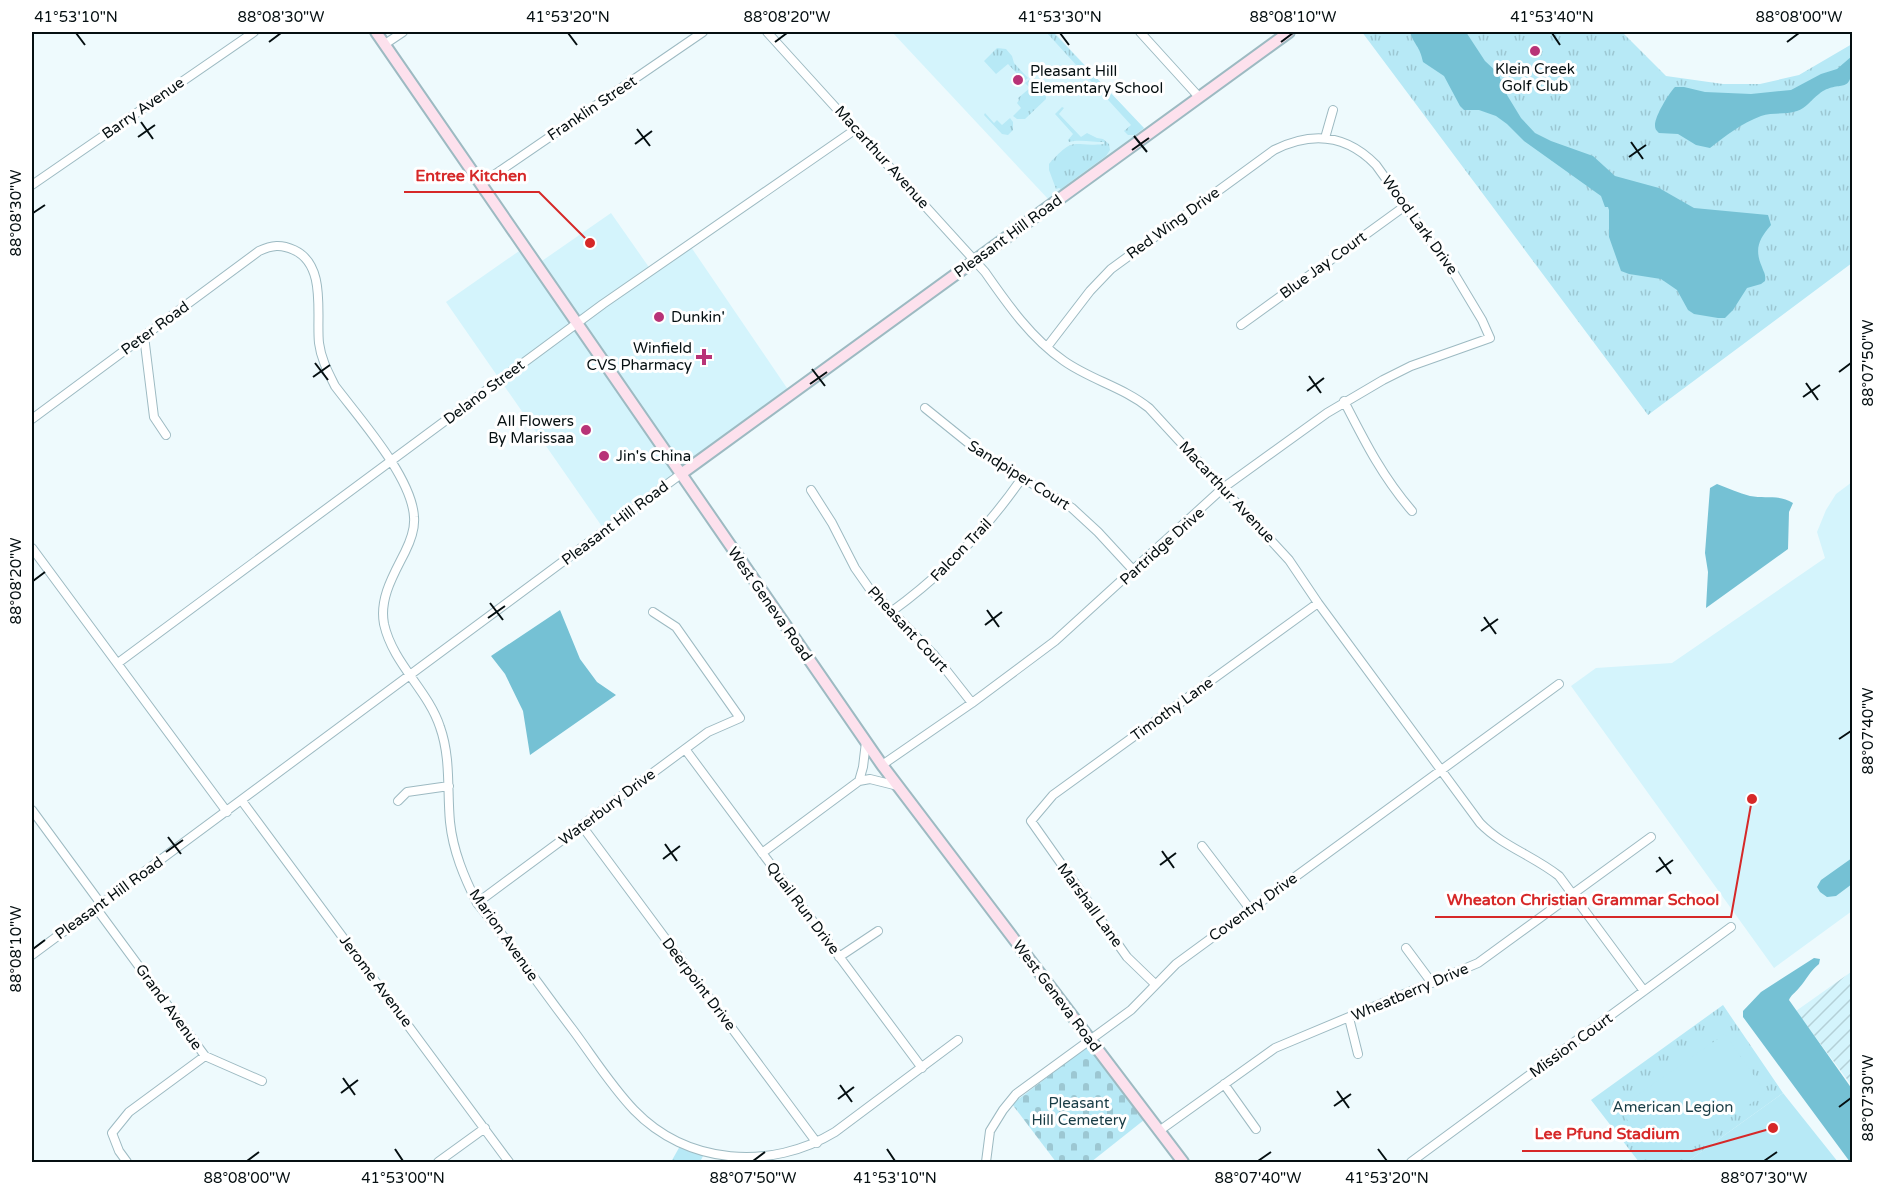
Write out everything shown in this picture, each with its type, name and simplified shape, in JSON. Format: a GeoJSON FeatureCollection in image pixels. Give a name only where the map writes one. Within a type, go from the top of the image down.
{"type":"FeatureCollection","features":[{"type":"Feature","properties":{"kind":"main road","name":"West Geneva Road"},"geometry":{"type":"LineString","coordinates":[[376,32],[882,765],[1183,1162]]}},
{"type":"Feature","properties":{"kind":"main road","name":"Pleasant Hill Road"},"geometry":{"type":"LineString","coordinates":[[681,474],[1289,32]]}},
{"type":"Feature","properties":{"kind":"street","name":"Barry Avenue"},"geometry":{"type":"LineString","coordinates":[[32,185],[254,32]]}},
{"type":"Feature","properties":{"kind":"street"},"geometry":{"type":"LineString","coordinates":[[385,44],[402,32]]}},
{"type":"Feature","properties":{"kind":"street","name":"Franklin Street"},"geometry":{"type":"LineString","coordinates":[[481,184],[703,32]]}},
{"type":"Feature","properties":{"kind":"street","name":"Macarthur Avenue"},"geometry":{"type":"LineString","coordinates":[[767,32],[985,272],[1022,323],[1064,361],[1120,388],[1144,404],[1289,560],[1440,770],[1489,832],[1559,876],[1644,991]]}},
{"type":"Feature","properties":{"kind":"street"},"geometry":{"type":"LineString","coordinates":[[1140,32],[1199,97]]}},
{"type":"Feature","properties":{"kind":"street"},"geometry":{"type":"LineString","coordinates":[[1325,138],[1333,110]]}},
{"type":"Feature","properties":{"kind":"street","name":"Delano Street"},"geometry":{"type":"LineString","coordinates":[[118,663],[577,323],[856,129]]}},
{"type":"Feature","properties":{"kind":"street","name":"Wood Lark Drive"},"geometry":{"type":"LineString","coordinates":[[1325,138],[1340,140],[1365,155],[1376,165],[1468,294],[1490,339]]}},
{"type":"Feature","properties":{"kind":"street","name":"Red Wing Drive"},"geometry":{"type":"LineString","coordinates":[[1047,347],[1090,291],[1125,258],[1274,150],[1299,140],[1325,138]]}},
{"type":"Feature","properties":{"kind":"street","name":"Blue Jay Court"},"geometry":{"type":"LineString","coordinates":[[1241,325],[1405,206]]}},
{"type":"Feature","properties":{"kind":"street","name":"Peter Road"},"geometry":{"type":"LineString","coordinates":[[32,419],[259,251],[269,246],[282,245]]}},
{"type":"Feature","properties":{"kind":"street","name":"Marion Avenue"},"geometry":{"type":"LineString","coordinates":[[282,245],[299,252],[304,257],[316,281],[320,298],[319,345],[327,372],[391,461],[409,496],[414,517],[411,534],[406,551],[389,584],[384,603],[384,624],[394,650],[427,699],[440,726],[448,761],[453,844],[460,868],[477,903],[621,1095],[651,1126],[679,1142],[722,1156],[772,1156],[817,1143],[835,1132],[958,1040]]}},
{"type":"Feature","properties":{"kind":"street"},"geometry":{"type":"LineString","coordinates":[[144,336],[154,417],[166,435]]}},
{"type":"Feature","properties":{"kind":"street","name":"Partridge Drive"},"geometry":{"type":"LineString","coordinates":[[882,765],[972,703],[1055,641],[1223,488],[1344,401],[1412,366],[1490,339]]}},
{"type":"Feature","properties":{"kind":"street"},"geometry":{"type":"LineString","coordinates":[[1344,401],[1376,463],[1412,512]]}},
{"type":"Feature","properties":{"kind":"street","name":"Sandpiper Court"},"geometry":{"type":"LineString","coordinates":[[925,408],[977,450],[1072,508],[1134,571]]}},
{"type":"Feature","properties":{"kind":"street","name":"Pleasant Hill Road"},"geometry":{"type":"LineString","coordinates":[[32,955],[681,474]]}},
{"type":"Feature","properties":{"kind":"street","name":"Falcon Trail"},"geometry":{"type":"LineString","coordinates":[[891,612],[939,574],[991,520],[1022,478]]}},
{"type":"Feature","properties":{"kind":"street","name":"Pheasant Court"},"geometry":{"type":"LineString","coordinates":[[811,490],[832,523],[855,568],[869,588],[935,656],[972,703]]}},
{"type":"Feature","properties":{"kind":"street"},"geometry":{"type":"LineString","coordinates":[[32,548],[227,812]]}},
{"type":"Feature","properties":{"kind":"street","name":"Timothy Lane"},"geometry":{"type":"LineString","coordinates":[[1031,822],[1053,795],[1318,603]]}},
{"type":"Feature","properties":{"kind":"street","name":"Waterbury Drive"},"geometry":{"type":"LineString","coordinates":[[477,903],[708,732],[740,718],[676,627],[652,612]]}},
{"type":"Feature","properties":{"kind":"street","name":"Coventry Drive"},"geometry":{"type":"LineString","coordinates":[[986,1162],[990,1131],[1016,1094],[1131,1010],[1176,964],[1559,684]]}},
{"type":"Feature","properties":{"kind":"street"},"geometry":{"type":"LineString","coordinates":[[859,781],[866,742]]}},
{"type":"Feature","properties":{"kind":"street","name":"Quail Run Drive"},"geometry":{"type":"LineString","coordinates":[[685,749],[922,1068]]}},
{"type":"Feature","properties":{"kind":"street"},"geometry":{"type":"LineString","coordinates":[[762,853],[859,781],[870,779],[898,786]]}},
{"type":"Feature","properties":{"kind":"street"},"geometry":{"type":"LineString","coordinates":[[398,801],[407,792],[448,786]]}},
{"type":"Feature","properties":{"kind":"street","name":"Jerome Avenue"},"geometry":{"type":"LineString","coordinates":[[242,801],[509,1162]]}},
{"type":"Feature","properties":{"kind":"street","name":"Grand Avenue"},"geometry":{"type":"LineString","coordinates":[[32,810],[205,1056],[262,1081]]}},
{"type":"Feature","properties":{"kind":"street","name":"Marshall Lane"},"geometry":{"type":"LineString","coordinates":[[1031,822],[1127,957],[1155,984]]}},
{"type":"Feature","properties":{"kind":"street","name":"Deerpoint Drive"},"geometry":{"type":"LineString","coordinates":[[582,826],[817,1143]]}},
{"type":"Feature","properties":{"kind":"street","name":"Wheatberry Drive"},"geometry":{"type":"LineString","coordinates":[[1160,1131],[1275,1048],[1484,960],[1651,837]]}},
{"type":"Feature","properties":{"kind":"street"},"geometry":{"type":"LineString","coordinates":[[1202,846],[1250,909]]}},
{"type":"Feature","properties":{"kind":"street","name":"Mission Court"},"geometry":{"type":"LineString","coordinates":[[1411,1162],[1731,927]]}},
{"type":"Feature","properties":{"kind":"street"},"geometry":{"type":"LineString","coordinates":[[839,957],[878,931]]}},
{"type":"Feature","properties":{"kind":"street"},"geometry":{"type":"LineString","coordinates":[[1406,948],[1432,982]]}},
{"type":"Feature","properties":{"kind":"street"},"geometry":{"type":"LineString","coordinates":[[1349,1018],[1358,1054]]}},
{"type":"Feature","properties":{"kind":"street"},"geometry":{"type":"LineString","coordinates":[[127,1162],[119,1151],[112,1133],[129,1112],[205,1056]]}},
{"type":"Feature","properties":{"kind":"street"},"geometry":{"type":"LineString","coordinates":[[1224,1084],[1256,1129]]}},
{"type":"Feature","properties":{"kind":"street"},"geometry":{"type":"LineString","coordinates":[[438,1162],[485,1128]]}},
{"type":"Feature","properties":{"kind":"shaded area","name":"Pleasant Hill Elementary School"},"geometry":{"type":"Polygon","coordinates":[[[892,32],[1054,32],[1145,130],[1049,200],[892,32]]]}},
{"type":"Feature","properties":{"kind":"shaded area"},"geometry":{"type":"Polygon","coordinates":[[[1410,32],[1466,32],[1485,61],[1498,73],[1507,95],[1521,118],[1535,133],[1593,156],[1615,176],[1659,188],[1694,208],[1768,215],[1771,225],[1763,235],[1758,249],[1765,281],[1747,288],[1733,310],[1725,318],[1718,318],[1694,314],[1688,310],[1677,290],[1661,279],[1621,271],[1609,237],[1609,210],[1605,207],[1601,196],[1524,141],[1496,116],[1479,110],[1464,110],[1444,76],[1423,62],[1410,32]]]}},
{"type":"Feature","properties":{"kind":"shaded area"},"geometry":{"type":"Polygon","coordinates":[[[1852,56],[1852,70],[1848,83],[1827,89],[1797,111],[1765,115],[1754,119],[1734,130],[1710,148],[1696,145],[1678,134],[1659,133],[1655,128],[1660,111],[1675,87],[1705,92],[1751,94],[1791,90],[1821,74],[1837,69],[1852,56]]]}},
{"type":"Feature","properties":{"kind":"shaded area"},"geometry":{"type":"Polygon","coordinates":[[[611,213],[653,273],[691,247],[791,394],[682,470],[539,263],[611,213]]]}},
{"type":"Feature","properties":{"kind":"shaded area"},"geometry":{"type":"Polygon","coordinates":[[[522,249],[679,475],[603,528],[446,302],[522,249]]]}},
{"type":"Feature","properties":{"kind":"shaded area"},"geometry":{"type":"Polygon","coordinates":[[[1852,482],[1852,911],[1774,968],[1571,686],[1596,668],[1672,663],[1825,558],[1817,532],[1836,494],[1852,482]]]}},
{"type":"Feature","properties":{"kind":"shaded area"},"geometry":{"type":"Polygon","coordinates":[[[1717,484],[1750,496],[1777,498],[1793,503],[1789,512],[1788,549],[1706,608],[1708,572],[1705,553],[1710,488],[1717,484]]]}},
{"type":"Feature","properties":{"kind":"shaded area"},"geometry":{"type":"Polygon","coordinates":[[[560,610],[580,659],[597,682],[616,695],[530,755],[523,711],[505,674],[491,656],[560,610]]]}},
{"type":"Feature","properties":{"kind":"shaded area"},"geometry":{"type":"Polygon","coordinates":[[[1852,858],[1852,884],[1836,896],[1827,897],[1820,892],[1817,887],[1821,880],[1852,858]]]}},
{"type":"Feature","properties":{"kind":"shaded area"},"geometry":{"type":"Polygon","coordinates":[[[1852,956],[1852,1086],[1796,1011],[1851,972],[1852,956]]]}},
{"type":"Feature","properties":{"kind":"shaded area"},"geometry":{"type":"Polygon","coordinates":[[[1814,958],[1820,959],[1819,964],[1789,1000],[1852,1089],[1852,1162],[1743,1017],[1743,1011],[1761,992],[1814,958]]]}},
{"type":"Feature","properties":{"kind":"green space"},"geometry":{"type":"Polygon","coordinates":[[[1046,32],[1053,32],[1144,128],[1135,135],[1128,135],[1124,131],[1131,125],[1046,32]]]}},
{"type":"Feature","properties":{"kind":"green space"},"geometry":{"type":"Polygon","coordinates":[[[1362,32],[1622,32],[1666,76],[1723,84],[1760,84],[1799,75],[1852,44],[1852,263],[1648,415],[1362,32]]]}},
{"type":"Feature","properties":{"kind":"green space"},"geometry":{"type":"Polygon","coordinates":[[[997,48],[1006,49],[1014,63],[1028,78],[1024,81],[1008,64],[996,74],[984,61],[997,48]]]}},
{"type":"Feature","properties":{"kind":"green space"},"geometry":{"type":"Polygon","coordinates":[[[1029,80],[1045,92],[1046,99],[1025,119],[1017,119],[1013,116],[1021,108],[1017,103],[1018,98],[1030,88],[1025,83],[1029,80]]]}},
{"type":"Feature","properties":{"kind":"green space"},"geometry":{"type":"Polygon","coordinates":[[[1062,107],[1064,108],[1059,114],[1081,137],[1087,133],[1103,139],[1109,144],[1110,150],[1106,156],[1061,189],[1056,189],[1049,164],[1064,149],[1075,144],[1104,144],[1104,142],[1069,142],[1073,134],[1055,114],[1062,107]]]}},
{"type":"Feature","properties":{"kind":"green space"},"geometry":{"type":"Polygon","coordinates":[[[985,113],[994,123],[997,120],[1002,125],[1010,118],[1013,122],[1013,130],[1008,135],[1002,134],[984,115],[985,113]]]}},
{"type":"Feature","properties":{"kind":"green space","name":"American Legion"},"geometry":{"type":"Polygon","coordinates":[[[1723,1005],[1783,1093],[1687,1162],[1639,1162],[1591,1100],[1723,1005]]]}},
{"type":"Feature","properties":{"kind":"green space"},"geometry":{"type":"Polygon","coordinates":[[[1725,1034],[1766,1093],[1666,1162],[1657,1162],[1619,1108],[1725,1034]]]}},
{"type":"Feature","properties":{"kind":"green space","name":"Pleasant Hill Cemetery"},"geometry":{"type":"Polygon","coordinates":[[[1088,1046],[1144,1120],[1091,1162],[1056,1162],[1012,1104],[1088,1046]]]}},
{"type":"Feature","properties":{"kind":"green space"},"geometry":{"type":"Polygon","coordinates":[[[1783,1093],[1838,1162],[1687,1162],[1783,1093]]]}},
{"type":"Feature","properties":{"kind":"green space"},"geometry":{"type":"Polygon","coordinates":[[[680,1146],[703,1156],[700,1162],[671,1162],[680,1146]]]}},
{"type":"Feature","properties":{"kind":"place","name":"Klein Creek Golf Club"},"geometry":{"type":"Point","coordinates":[1535,51]}},
{"type":"Feature","properties":{"kind":"place","name":"Pleasant Hill Elementary School"},"geometry":{"type":"Point","coordinates":[1018,80]}},
{"type":"Feature","properties":{"kind":"place","name":"Entree Kitchen"},"geometry":{"type":"Point","coordinates":[590,243]}},
{"type":"Feature","properties":{"kind":"place","name":"Dunkin'"},"geometry":{"type":"Point","coordinates":[659,317]}},
{"type":"Feature","properties":{"kind":"place","name":"Winfield CVS Pharmacy"},"geometry":{"type":"Point","coordinates":[704,357]}},
{"type":"Feature","properties":{"kind":"place","name":"All Flowers By Marissaa"},"geometry":{"type":"Point","coordinates":[586,430]}},
{"type":"Feature","properties":{"kind":"place","name":"Jin's China"},"geometry":{"type":"Point","coordinates":[604,456]}},
{"type":"Feature","properties":{"kind":"place","name":"Wheaton Christian Grammar School"},"geometry":{"type":"Point","coordinates":[1752,799]}},
{"type":"Feature","properties":{"kind":"place","name":"Lee Pfund Stadium"},"geometry":{"type":"Point","coordinates":[1773,1128]}}]}
